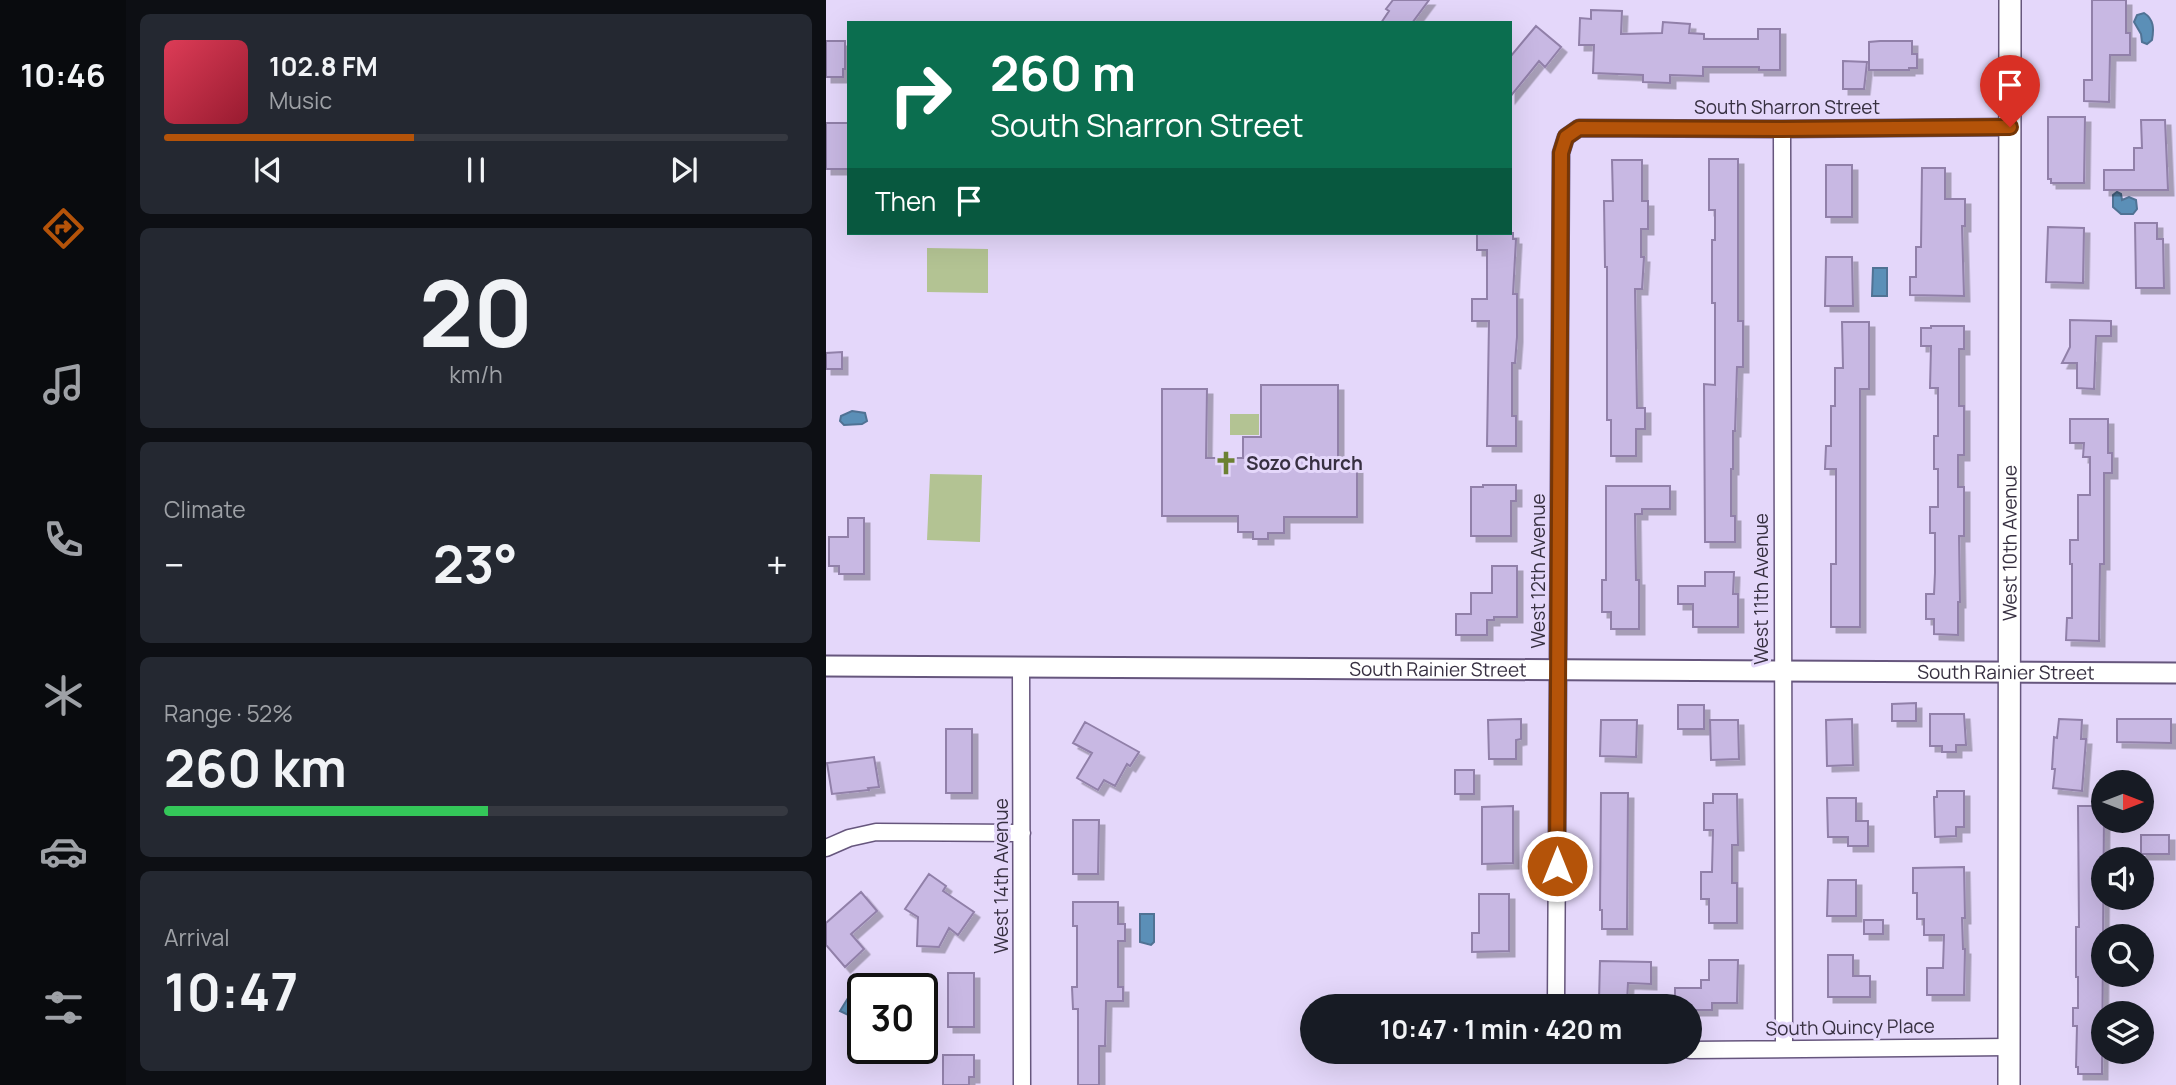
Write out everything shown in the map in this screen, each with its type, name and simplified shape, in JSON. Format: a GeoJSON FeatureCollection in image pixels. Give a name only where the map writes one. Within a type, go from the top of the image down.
{"type":"FeatureCollection","features":[{"type":"Feature","properties":{"kind":"main road","name":"West 10th Avenue"},"geometry":{"type":"LineString","coordinates":[[2009,1085],[2010,0]]}},
{"type":"Feature","properties":{"kind":"street","name":"South Sharron Street"},"geometry":{"type":"LineString","coordinates":[[1566,137],[1579,128],[2010,127]]}},
{"type":"Feature","properties":{"kind":"street","name":"West 11th Avenue"},"geometry":{"type":"LineString","coordinates":[[1782,129],[1784,1049]]}},
{"type":"Feature","properties":{"kind":"street","name":"West 12th Avenue"},"geometry":{"type":"LineString","coordinates":[[1556,994],[1561,153],[1566,137]]}},
{"type":"Feature","properties":{"kind":"street","name":"South Rainier Street"},"geometry":{"type":"LineString","coordinates":[[826,666],[2176,673]]}},
{"type":"Feature","properties":{"kind":"street","name":"West 14th Avenue"},"geometry":{"type":"LineString","coordinates":[[1021,667],[1022,1085]]}},
{"type":"Feature","properties":{"kind":"street"},"geometry":{"type":"LineString","coordinates":[[826,848],[849,838],[876,832],[1021,833]]}},
{"type":"Feature","properties":{"kind":"street","name":"South Quincy Place"},"geometry":{"type":"LineString","coordinates":[[1702,1051],[2009,1047]]}},
{"type":"Feature","properties":{"kind":"green space"},"geometry":{"type":"Polygon","coordinates":[[[927,248],[988,249],[988,293],[927,292],[927,248]]]}},
{"type":"Feature","properties":{"kind":"green space"},"geometry":{"type":"Polygon","coordinates":[[[1230,414],[1259,414],[1259,435],[1230,435],[1230,414]]]}},
{"type":"Feature","properties":{"kind":"green space"},"geometry":{"type":"Polygon","coordinates":[[[930,474],[982,475],[980,542],[927,540],[930,474]]]}},
{"type":"Feature","properties":{"kind":"water"},"geometry":{"type":"Polygon","coordinates":[[[2144,13],[2150,18],[2153,28],[2152,40],[2147,44],[2142,42],[2134,22],[2137,15],[2144,13]]]}},
{"type":"Feature","properties":{"kind":"water"},"geometry":{"type":"Polygon","coordinates":[[[2117,192],[2121,194],[2122,200],[2129,197],[2136,200],[2137,209],[2133,214],[2121,214],[2113,207],[2113,195],[2117,192]]]}},
{"type":"Feature","properties":{"kind":"water"},"geometry":{"type":"Polygon","coordinates":[[[1873,268],[1887,268],[1887,296],[1872,296],[1873,268]]]}},
{"type":"Feature","properties":{"kind":"water"},"geometry":{"type":"Polygon","coordinates":[[[852,411],[865,413],[867,421],[844,425],[840,421],[841,416],[852,411]]]}},
{"type":"Feature","properties":{"kind":"water"},"geometry":{"type":"Polygon","coordinates":[[[1140,914],[1154,914],[1154,942],[1151,945],[1140,942],[1140,914]]]}},
{"type":"Feature","properties":{"kind":"water"},"geometry":{"type":"Polygon","coordinates":[[[847,1000],[847,1014],[840,1011],[847,1000]]]}},
{"type":"Feature","properties":{"kind":"building"},"geometry":{"type":"Polygon","coordinates":[[[1393,0],[1429,0],[1413,21],[1382,21],[1389,11],[1386,9],[1393,0]]]}},
{"type":"Feature","properties":{"kind":"building"},"geometry":{"type":"Polygon","coordinates":[[[2092,0],[2126,0],[2126,33],[2130,33],[2130,55],[2110,55],[2109,102],[2084,101],[2084,80],[2092,80],[2092,0]]]}},
{"type":"Feature","properties":{"kind":"building"},"geometry":{"type":"Polygon","coordinates":[[[1591,10],[1622,11],[1621,34],[1662,33],[1663,22],[1690,24],[1689,33],[1704,34],[1704,39],[1758,39],[1758,29],[1780,29],[1780,70],[1759,70],[1759,67],[1703,67],[1703,76],[1670,75],[1670,83],[1643,82],[1643,75],[1593,73],[1594,45],[1579,45],[1580,18],[1591,19],[1591,10]]]}},
{"type":"Feature","properties":{"kind":"building"},"geometry":{"type":"Polygon","coordinates":[[[1536,26],[1561,47],[1545,67],[1539,61],[1512,95],[1512,55],[1536,26]]]}},
{"type":"Feature","properties":{"kind":"building"},"geometry":{"type":"Polygon","coordinates":[[[826,41],[845,41],[843,77],[826,77],[826,41]]]}},
{"type":"Feature","properties":{"kind":"building"},"geometry":{"type":"Polygon","coordinates":[[[1912,41],[1912,54],[1917,54],[1917,68],[1869,70],[1869,42],[1912,41]]]}},
{"type":"Feature","properties":{"kind":"building"},"geometry":{"type":"Polygon","coordinates":[[[1843,61],[1867,62],[1864,89],[1843,89],[1843,61]]]}},
{"type":"Feature","properties":{"kind":"building"},"geometry":{"type":"Polygon","coordinates":[[[2048,117],[2085,117],[2084,183],[2051,183],[2051,179],[2048,179],[2048,117]]]}},
{"type":"Feature","properties":{"kind":"building"},"geometry":{"type":"Polygon","coordinates":[[[2141,120],[2165,120],[2168,190],[2104,190],[2104,170],[2134,170],[2134,148],[2142,148],[2141,120]]]}},
{"type":"Feature","properties":{"kind":"building"},"geometry":{"type":"Polygon","coordinates":[[[826,123],[847,123],[847,169],[826,169],[826,123]]]}},
{"type":"Feature","properties":{"kind":"building"},"geometry":{"type":"Polygon","coordinates":[[[1709,159],[1738,159],[1738,321],[1743,321],[1743,367],[1737,367],[1731,469],[1731,516],[1735,516],[1735,542],[1705,542],[1704,384],[1715,385],[1712,240],[1715,240],[1715,210],[1709,210],[1709,159]]]}},
{"type":"Feature","properties":{"kind":"building"},"geometry":{"type":"Polygon","coordinates":[[[1612,160],[1642,160],[1642,201],[1648,201],[1648,229],[1641,229],[1641,257],[1644,257],[1642,289],[1635,289],[1637,408],[1645,408],[1645,429],[1636,429],[1636,456],[1611,456],[1611,420],[1607,420],[1604,201],[1613,201],[1612,160]]]}},
{"type":"Feature","properties":{"kind":"building"},"geometry":{"type":"Polygon","coordinates":[[[1826,165],[1852,165],[1852,217],[1826,217],[1826,165]]]}},
{"type":"Feature","properties":{"kind":"building"},"geometry":{"type":"Polygon","coordinates":[[[1922,168],[1945,168],[1945,199],[1965,199],[1965,226],[1962,226],[1964,296],[1910,295],[1910,277],[1916,277],[1916,247],[1921,247],[1922,168]]]}},
{"type":"Feature","properties":{"kind":"building"},"geometry":{"type":"Polygon","coordinates":[[[2135,223],[2157,223],[2157,239],[2163,239],[2164,288],[2136,288],[2135,223]]]}},
{"type":"Feature","properties":{"kind":"building"},"geometry":{"type":"Polygon","coordinates":[[[2048,227],[2084,228],[2083,283],[2046,282],[2048,227]]]}},
{"type":"Feature","properties":{"kind":"building"},"geometry":{"type":"Polygon","coordinates":[[[1513,233],[1513,239],[1516,239],[1513,294],[1517,294],[1517,337],[1515,363],[1512,363],[1512,416],[1516,416],[1516,446],[1487,446],[1489,321],[1472,321],[1472,299],[1487,299],[1487,250],[1477,250],[1477,235],[1513,233]]]}},
{"type":"Feature","properties":{"kind":"building"},"geometry":{"type":"Polygon","coordinates":[[[1826,257],[1852,257],[1853,306],[1825,306],[1826,257]]]}},
{"type":"Feature","properties":{"kind":"building"},"geometry":{"type":"Polygon","coordinates":[[[2070,320],[2111,321],[2111,336],[2096,336],[2094,389],[2077,388],[2077,363],[2062,363],[2070,347],[2070,320]]]}},
{"type":"Feature","properties":{"kind":"building"},"geometry":{"type":"Polygon","coordinates":[[[1842,322],[1869,322],[1869,389],[1860,389],[1860,627],[1831,627],[1831,564],[1836,564],[1836,469],[1825,469],[1826,446],[1831,446],[1831,406],[1835,406],[1835,368],[1843,368],[1842,322]]]}},
{"type":"Feature","properties":{"kind":"building"},"geometry":{"type":"Polygon","coordinates":[[[1964,326],[1964,349],[1959,349],[1959,406],[1964,406],[1964,455],[1958,455],[1958,487],[1964,487],[1964,536],[1959,536],[1958,635],[1934,634],[1934,619],[1926,619],[1926,594],[1934,594],[1935,573],[1935,533],[1930,533],[1930,507],[1938,507],[1938,469],[1934,469],[1934,436],[1938,436],[1938,388],[1930,388],[1931,346],[1921,346],[1921,328],[1964,326]]]}},
{"type":"Feature","properties":{"kind":"building"},"geometry":{"type":"Polygon","coordinates":[[[842,352],[842,369],[826,369],[826,353],[842,352]]]}},
{"type":"Feature","properties":{"kind":"building","name":"Sozo Church"},"geometry":{"type":"Polygon","coordinates":[[[1261,385],[1338,385],[1338,468],[1357,468],[1357,517],[1284,517],[1284,533],[1268,533],[1268,539],[1253,539],[1253,532],[1238,532],[1238,516],[1162,516],[1162,389],[1207,389],[1206,458],[1243,458],[1243,437],[1261,437],[1261,385]]]}},
{"type":"Feature","properties":{"kind":"building"},"geometry":{"type":"Polygon","coordinates":[[[2070,419],[2108,419],[2108,453],[2112,453],[2112,473],[2104,473],[2104,564],[2100,564],[2099,641],[2066,640],[2067,618],[2072,618],[2070,540],[2078,540],[2078,495],[2090,495],[2090,457],[2083,457],[2084,443],[2070,443],[2070,419]]]}},
{"type":"Feature","properties":{"kind":"building"},"geometry":{"type":"Polygon","coordinates":[[[1516,485],[1516,501],[1511,501],[1511,536],[1471,536],[1471,487],[1516,485]]]}},
{"type":"Feature","properties":{"kind":"building"},"geometry":{"type":"Polygon","coordinates":[[[1606,486],[1670,486],[1670,509],[1642,509],[1642,514],[1635,514],[1639,629],[1611,629],[1611,612],[1602,612],[1602,580],[1606,580],[1606,486]]]}},
{"type":"Feature","properties":{"kind":"building"},"geometry":{"type":"Polygon","coordinates":[[[848,518],[864,518],[864,574],[839,574],[839,566],[829,566],[829,537],[848,537],[848,518]]]}},
{"type":"Feature","properties":{"kind":"building"},"geometry":{"type":"Polygon","coordinates":[[[1492,566],[1517,566],[1517,617],[1494,617],[1494,620],[1487,620],[1487,635],[1456,635],[1456,614],[1471,614],[1471,593],[1492,593],[1492,566]]]}},
{"type":"Feature","properties":{"kind":"building"},"geometry":{"type":"Polygon","coordinates":[[[1705,572],[1734,572],[1733,594],[1738,594],[1738,627],[1693,627],[1693,604],[1678,604],[1678,586],[1705,586],[1705,572]]]}},
{"type":"Feature","properties":{"kind":"building"},"geometry":{"type":"Polygon","coordinates":[[[1916,703],[1916,721],[1892,721],[1892,704],[1916,703]]]}},
{"type":"Feature","properties":{"kind":"building"},"geometry":{"type":"Polygon","coordinates":[[[1678,705],[1704,705],[1704,729],[1678,729],[1678,705]]]}},
{"type":"Feature","properties":{"kind":"building"},"geometry":{"type":"Polygon","coordinates":[[[1930,714],[1964,714],[1966,745],[1956,745],[1956,752],[1942,752],[1942,746],[1930,746],[1930,714]]]}},
{"type":"Feature","properties":{"kind":"building"},"geometry":{"type":"Polygon","coordinates":[[[1521,719],[1521,739],[1516,740],[1516,759],[1489,759],[1488,720],[1521,719]]]}},
{"type":"Feature","properties":{"kind":"building"},"geometry":{"type":"Polygon","coordinates":[[[1852,719],[1853,765],[1827,766],[1826,720],[1852,719]]]}},
{"type":"Feature","properties":{"kind":"building"},"geometry":{"type":"Polygon","coordinates":[[[2059,719],[2082,720],[2081,739],[2086,739],[2082,791],[2053,788],[2054,737],[2057,738],[2059,719]]]}},
{"type":"Feature","properties":{"kind":"building"},"geometry":{"type":"Polygon","coordinates":[[[2117,719],[2171,719],[2171,743],[2117,742],[2117,719]]]}},
{"type":"Feature","properties":{"kind":"building"},"geometry":{"type":"Polygon","coordinates":[[[1601,720],[1637,720],[1636,757],[1600,756],[1601,720]]]}},
{"type":"Feature","properties":{"kind":"building"},"geometry":{"type":"Polygon","coordinates":[[[1710,720],[1738,720],[1739,759],[1711,760],[1710,720]]]}},
{"type":"Feature","properties":{"kind":"building"},"geometry":{"type":"Polygon","coordinates":[[[1085,722],[1139,752],[1130,766],[1127,764],[1115,786],[1104,780],[1098,790],[1077,778],[1092,753],[1073,743],[1085,722]]]}},
{"type":"Feature","properties":{"kind":"building"},"geometry":{"type":"Polygon","coordinates":[[[946,729],[972,729],[972,793],[946,793],[946,729]]]}},
{"type":"Feature","properties":{"kind":"building"},"geometry":{"type":"Polygon","coordinates":[[[874,757],[879,787],[832,794],[827,763],[874,757]]]}},
{"type":"Feature","properties":{"kind":"building"},"geometry":{"type":"Polygon","coordinates":[[[1455,770],[1474,770],[1474,794],[1455,794],[1455,770]]]}},
{"type":"Feature","properties":{"kind":"building"},"geometry":{"type":"Polygon","coordinates":[[[1937,791],[1964,791],[1964,827],[1956,827],[1956,836],[1935,837],[1934,797],[1937,797],[1937,791]]]}},
{"type":"Feature","properties":{"kind":"building"},"geometry":{"type":"Polygon","coordinates":[[[1601,793],[1628,793],[1627,929],[1602,929],[1601,793]]]}},
{"type":"Feature","properties":{"kind":"building"},"geometry":{"type":"Polygon","coordinates":[[[1713,794],[1737,794],[1738,845],[1732,845],[1732,883],[1737,883],[1737,923],[1709,923],[1709,899],[1701,899],[1701,872],[1712,872],[1713,830],[1704,830],[1704,803],[1713,803],[1713,794]]]}},
{"type":"Feature","properties":{"kind":"building"},"geometry":{"type":"Polygon","coordinates":[[[1827,798],[1856,798],[1856,821],[1868,821],[1868,846],[1848,846],[1848,837],[1828,837],[1827,798]]]}},
{"type":"Feature","properties":{"kind":"building"},"geometry":{"type":"Polygon","coordinates":[[[1513,806],[1513,863],[1482,864],[1482,807],[1513,806]]]}},
{"type":"Feature","properties":{"kind":"building"},"geometry":{"type":"Polygon","coordinates":[[[2078,806],[2091,806],[2091,833],[2104,833],[2104,847],[2091,847],[2091,910],[2103,910],[2103,924],[2091,924],[2091,987],[2103,987],[2103,1001],[2091,1001],[2091,1064],[2102,1064],[2102,1074],[2078,1074],[2076,1067],[2077,1026],[2073,1026],[2073,1008],[2078,1008],[2076,927],[2079,927],[2078,806]]]}},
{"type":"Feature","properties":{"kind":"building"},"geometry":{"type":"Polygon","coordinates":[[[1073,820],[1099,820],[1098,874],[1073,874],[1073,820]]]}},
{"type":"Feature","properties":{"kind":"building"},"geometry":{"type":"Polygon","coordinates":[[[2141,835],[2169,835],[2169,854],[2154,854],[2154,847],[2141,847],[2141,835]]]}},
{"type":"Feature","properties":{"kind":"building"},"geometry":{"type":"Polygon","coordinates":[[[1964,867],[1964,995],[1927,995],[1927,968],[1943,968],[1944,935],[1924,935],[1924,919],[1917,919],[1913,868],[1964,867]]]}},
{"type":"Feature","properties":{"kind":"building"},"geometry":{"type":"Polygon","coordinates":[[[929,874],[946,886],[943,891],[974,912],[958,935],[949,928],[939,947],[917,946],[918,917],[905,909],[929,874]]]}},
{"type":"Feature","properties":{"kind":"building"},"geometry":{"type":"Polygon","coordinates":[[[1828,880],[1856,880],[1856,916],[1827,916],[1828,880]]]}},
{"type":"Feature","properties":{"kind":"building"},"geometry":{"type":"Polygon","coordinates":[[[861,892],[877,911],[851,934],[864,949],[845,967],[826,945],[826,923],[861,892]]]}},
{"type":"Feature","properties":{"kind":"building"},"geometry":{"type":"Polygon","coordinates":[[[1479,894],[1509,894],[1509,951],[1472,952],[1472,933],[1479,933],[1479,894]]]}},
{"type":"Feature","properties":{"kind":"building"},"geometry":{"type":"Polygon","coordinates":[[[1073,902],[1118,902],[1118,924],[1125,924],[1125,941],[1118,941],[1118,987],[1123,987],[1123,1001],[1106,1001],[1105,1046],[1099,1046],[1099,1085],[1078,1085],[1078,1009],[1073,1009],[1072,987],[1077,987],[1077,926],[1073,926],[1073,902]]]}},
{"type":"Feature","properties":{"kind":"building"},"geometry":{"type":"Polygon","coordinates":[[[1864,920],[1883,920],[1883,934],[1864,934],[1864,920]]]}},
{"type":"Feature","properties":{"kind":"building"},"geometry":{"type":"Polygon","coordinates":[[[1828,955],[1853,955],[1853,976],[1870,976],[1870,997],[1828,997],[1828,955]]]}},
{"type":"Feature","properties":{"kind":"building"},"geometry":{"type":"Polygon","coordinates":[[[1709,960],[1738,960],[1737,1003],[1712,1003],[1712,1010],[1702,1010],[1702,994],[1675,994],[1675,988],[1701,988],[1701,980],[1709,980],[1709,960]]]}},
{"type":"Feature","properties":{"kind":"building"},"geometry":{"type":"Polygon","coordinates":[[[1600,961],[1651,962],[1651,984],[1628,983],[1627,994],[1599,994],[1600,961]]]}},
{"type":"Feature","properties":{"kind":"building"},"geometry":{"type":"Polygon","coordinates":[[[948,973],[974,973],[974,1027],[948,1027],[948,973]]]}},
{"type":"Feature","properties":{"kind":"building"},"geometry":{"type":"Polygon","coordinates":[[[943,1055],[974,1055],[974,1077],[969,1077],[969,1085],[943,1085],[943,1055]]]}},
{"type":"Feature","properties":{"kind":"place","name":"Sozo Church"},"geometry":{"type":"Point","coordinates":[1226,463]}},
{"type":"Feature","properties":{"kind":"route"},"geometry":{"type":"LineString","coordinates":[[1557,866],[1561,153],[1566,137],[1579,128],[2010,127]]}}]}
